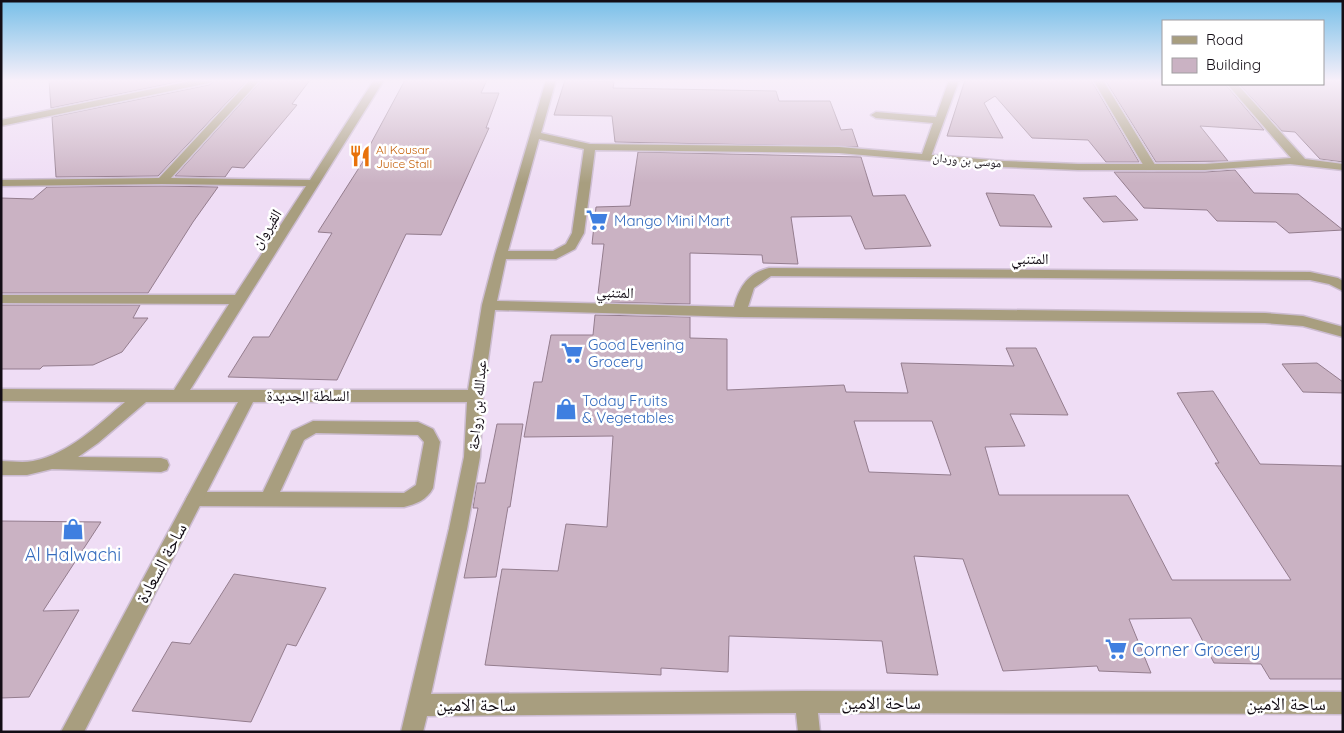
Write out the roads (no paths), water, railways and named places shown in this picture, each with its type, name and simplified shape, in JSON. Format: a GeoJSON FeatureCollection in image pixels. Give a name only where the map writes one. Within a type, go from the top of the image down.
{"type":"FeatureCollection","features":[{"type":"Feature","properties":{"kind":"street"},"geometry":{"type":"LineString","coordinates":[[1,123],[44,114]]}},
{"type":"Feature","properties":{"kind":"street"},"geometry":{"type":"LineString","coordinates":[[162,181],[224,114]]}},
{"type":"Feature","properties":{"kind":"street","name":"القيروان"},"geometry":{"type":"LineString","coordinates":[[179,395],[357,114]]}},
{"type":"Feature","properties":{"kind":"street","name":"عبدالله بن رواحة"},"geometry":{"type":"LineString","coordinates":[[412,732],[458,529],[472,457],[475,396],[489,305],[501,255],[541,114]]}},
{"type":"Feature","properties":{"kind":"street"},"geometry":{"type":"LineString","coordinates":[[926,157],[941,114]]}},
{"type":"Feature","properties":{"kind":"street"},"geometry":{"type":"LineString","coordinates":[[1119,114],[1151,168]]}},
{"type":"Feature","properties":{"kind":"street"},"geometry":{"type":"LineString","coordinates":[[1259,114],[1301,162]]}},
{"type":"Feature","properties":{"kind":"street"},"geometry":{"type":"LineString","coordinates":[[876,116],[939,120]]}},
{"type":"Feature","properties":{"kind":"street","name":"موسى بن وردان"},"geometry":{"type":"LineString","coordinates":[[535,135],[590,147],[832,150],[1004,164],[1151,168],[1301,162],[1343,167]]}},
{"type":"Feature","properties":{"kind":"street"},"geometry":{"type":"LineString","coordinates":[[501,255],[556,255],[571,246],[578,233],[590,147]]}},
{"type":"Feature","properties":{"kind":"street"},"geometry":{"type":"LineString","coordinates":[[1,183],[162,181],[314,183]]}},
{"type":"Feature","properties":{"kind":"street","name":"المتنبي"},"geometry":{"type":"LineString","coordinates":[[740,312],[746,291],[752,280],[769,272],[1310,276],[1333,281],[1343,287]]}},
{"type":"Feature","properties":{"kind":"street"},"geometry":{"type":"LineString","coordinates":[[1,299],[240,300]]}},
{"type":"Feature","properties":{"kind":"street","name":"المتنبي"},"geometry":{"type":"LineString","coordinates":[[489,305],[740,312],[1265,318],[1303,321],[1343,332]]}},
{"type":"Feature","properties":{"kind":"street","name":"السلطة الجديدة"},"geometry":{"type":"LineString","coordinates":[[1,395],[141,397],[179,395],[475,396]]}},
{"type":"Feature","properties":{"kind":"street","name":"ساحة السعادة"},"geometry":{"type":"LineString","coordinates":[[72,732],[249,395]]}},
{"type":"Feature","properties":{"kind":"street"},"geometry":{"type":"LineString","coordinates":[[1,468],[34,468],[51,463],[83,445],[141,397]]}},
{"type":"Feature","properties":{"kind":"street"},"geometry":{"type":"LineString","coordinates":[[194,499],[404,500],[413,498],[420,494],[424,488],[432,442],[430,436],[426,431],[418,428],[313,427],[307,429],[295,440],[268,499]]}},
{"type":"Feature","properties":{"kind":"street"},"geometry":{"type":"LineString","coordinates":[[51,463],[161,465]]}},
{"type":"Feature","properties":{"kind":"street"},"geometry":{"type":"LineString","coordinates":[[806,702],[809,732]]}},
{"type":"Feature","properties":{"kind":"street","name":"ساحة الامين"},"geometry":{"type":"LineString","coordinates":[[418,705],[806,702],[1343,704]]}},
{"type":"Feature","properties":{"kind":"place","name":"Al Kousar Juice Stall"},"geometry":{"type":"Point","coordinates":[360,156]}},
{"type":"Feature","properties":{"kind":"place","name":"Mango Mini Mart"},"geometry":{"type":"Point","coordinates":[597,220]}},
{"type":"Feature","properties":{"kind":"place","name":"Good Evening Grocery"},"geometry":{"type":"Point","coordinates":[572,353]}},
{"type":"Feature","properties":{"kind":"place","name":"Today Fruits & Vegetables"},"geometry":{"type":"Point","coordinates":[566,409]}},
{"type":"Feature","properties":{"kind":"place","name":"Al Halwachi"},"geometry":{"type":"Point","coordinates":[73,529]}},
{"type":"Feature","properties":{"kind":"place","name":"Corner Grocery"},"geometry":{"type":"Point","coordinates":[1116,649]}}]}
